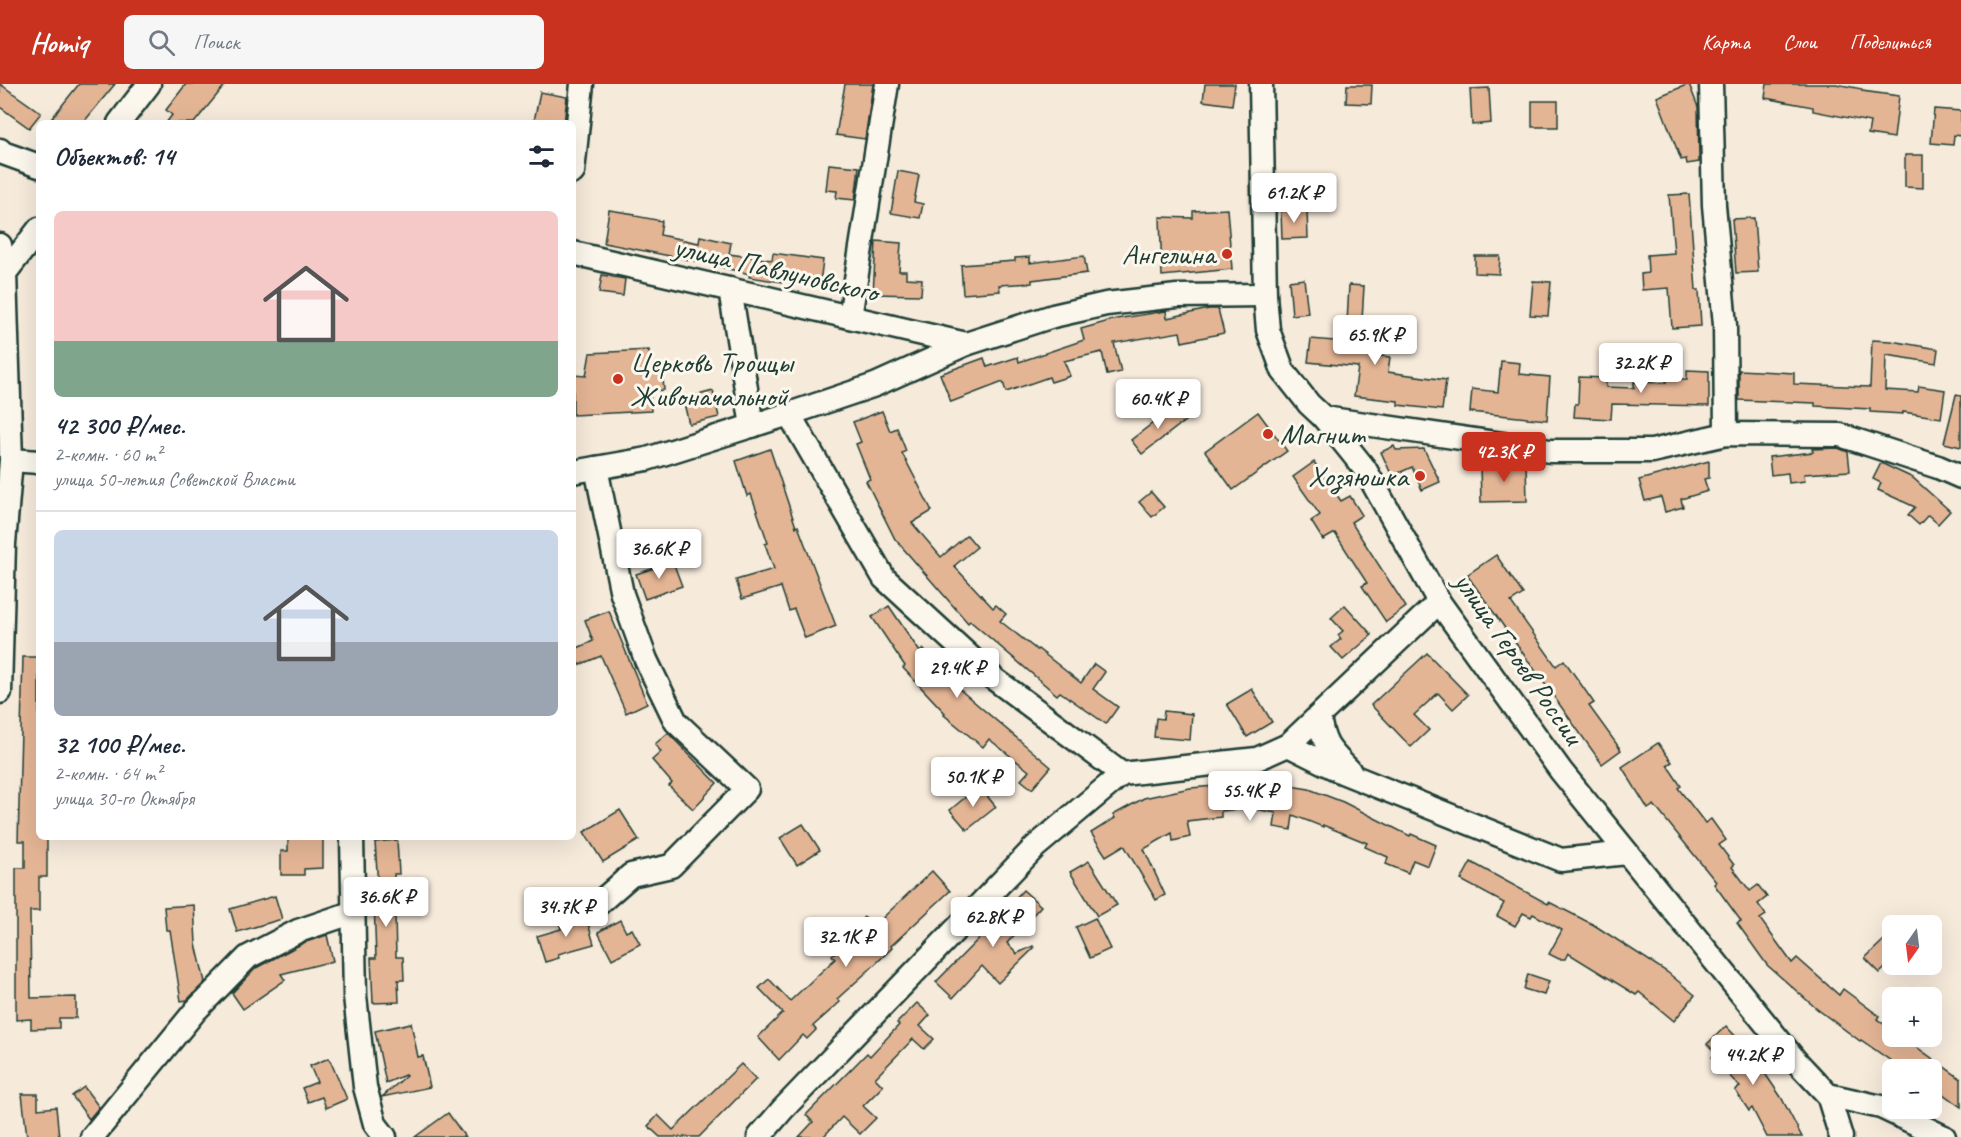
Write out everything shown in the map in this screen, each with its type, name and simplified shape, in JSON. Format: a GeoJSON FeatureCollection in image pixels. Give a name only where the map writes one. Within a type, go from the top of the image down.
{"type":"FeatureCollection","features":[{"type":"Feature","properties":{"kind":"street"},"geometry":{"type":"LineString","coordinates":[[121,120],[149,84]]}},
{"type":"Feature","properties":{"kind":"street"},"geometry":{"type":"LineString","coordinates":[[576,143],[582,84]]}},
{"type":"Feature","properties":{"kind":"street"},"geometry":{"type":"LineString","coordinates":[[850,317],[886,84]]}},
{"type":"Feature","properties":{"kind":"street","name":"улица Героев России"},"geometry":{"type":"LineString","coordinates":[[1261,84],[1265,295],[1268,330],[1282,371],[1365,469],[1439,602],[1561,771],[1768,1028],[1828,1095]]}},
{"type":"Feature","properties":{"kind":"street"},"geometry":{"type":"LineString","coordinates":[[1712,84],[1714,205],[1725,325],[1726,434]]}},
{"type":"Feature","properties":{"kind":"street"},"geometry":{"type":"LineString","coordinates":[[1,155],[36,165]]}},
{"type":"Feature","properties":{"kind":"street"},"geometry":{"type":"LineString","coordinates":[[5,273],[36,233]]}},
{"type":"Feature","properties":{"kind":"street"},"geometry":{"type":"LineString","coordinates":[[0,245],[5,273],[11,460],[4,544],[0,692]]}},
{"type":"Feature","properties":{"kind":"street","name":"улица Павлуновского"},"geometry":{"type":"LineString","coordinates":[[576,254],[966,344]]}},
{"type":"Feature","properties":{"kind":"street"},"geometry":{"type":"LineString","coordinates":[[730,289],[752,426]]}},
{"type":"Feature","properties":{"kind":"street"},"geometry":{"type":"LineString","coordinates":[[576,471],[647,459],[789,414],[875,385],[966,344],[1053,316],[1106,304],[1177,296],[1265,295]]}},
{"type":"Feature","properties":{"kind":"street"},"geometry":{"type":"LineString","coordinates":[[789,414],[884,578],[993,678],[1122,774]]}},
{"type":"Feature","properties":{"kind":"street"},"geometry":{"type":"LineString","coordinates":[[1324,418],[1550,452],[1652,452],[1726,434],[1840,435],[1938,467],[1961,477]]}},
{"type":"Feature","properties":{"kind":"street"},"geometry":{"type":"LineString","coordinates":[[11,460],[36,462]]}},
{"type":"Feature","properties":{"kind":"street"},"geometry":{"type":"LineString","coordinates":[[596,468],[622,594],[646,660],[676,722],[747,789],[671,866],[631,875],[598,904]]}},
{"type":"Feature","properties":{"kind":"street"},"geometry":{"type":"LineString","coordinates":[[759,1137],[1035,847],[1122,774],[1257,759],[1288,746],[1439,602]]}},
{"type":"Feature","properties":{"kind":"street"},"geometry":{"type":"LineString","coordinates":[[1318,716],[1322,738],[1331,753],[1356,777]]}},
{"type":"Feature","properties":{"kind":"street"},"geometry":{"type":"LineString","coordinates":[[1288,746],[1356,777],[1561,860],[1627,853]]}},
{"type":"Feature","properties":{"kind":"street"},"geometry":{"type":"LineString","coordinates":[[352,840],[355,996],[365,1087],[375,1124],[385,1137]]}},
{"type":"Feature","properties":{"kind":"street"},"geometry":{"type":"LineString","coordinates":[[92,1137],[196,1011],[248,957],[298,931],[354,912]]}},
{"type":"Feature","properties":{"kind":"street"},"geometry":{"type":"LineString","coordinates":[[1841,1137],[1828,1095],[1881,1107],[1918,1131],[1944,1137]]}},
{"type":"Feature","properties":{"kind":"building"},"geometry":{"type":"Polygon","coordinates":[[[0,84],[41,113],[29,128],[0,107],[0,84]]]}},
{"type":"Feature","properties":{"kind":"building"},"geometry":{"type":"Polygon","coordinates":[[[79,84],[115,84],[85,120],[50,120],[79,84]]]}},
{"type":"Feature","properties":{"kind":"building"},"geometry":{"type":"Polygon","coordinates":[[[186,84],[226,84],[196,120],[168,120],[172,115],[166,110],[186,84]]]}},
{"type":"Feature","properties":{"kind":"building"},"geometry":{"type":"Polygon","coordinates":[[[845,84],[873,84],[865,139],[836,135],[845,84]]]}},
{"type":"Feature","properties":{"kind":"building"},"geometry":{"type":"Polygon","coordinates":[[[1205,84],[1235,84],[1232,105],[1203,101],[1205,84]]]}},
{"type":"Feature","properties":{"kind":"building"},"geometry":{"type":"Polygon","coordinates":[[[1689,84],[1698,107],[1699,162],[1687,164],[1686,159],[1681,160],[1657,97],[1689,84]]]}},
{"type":"Feature","properties":{"kind":"building"},"geometry":{"type":"Polygon","coordinates":[[[1767,84],[1836,84],[1862,89],[1862,91],[1899,96],[1894,138],[1868,134],[1870,122],[1813,111],[1813,107],[1765,98],[1767,84]]]}},
{"type":"Feature","properties":{"kind":"building"},"geometry":{"type":"Polygon","coordinates":[[[1347,85],[1372,85],[1371,104],[1346,103],[1347,85]]]}},
{"type":"Feature","properties":{"kind":"building"},"geometry":{"type":"Polygon","coordinates":[[[1489,88],[1491,123],[1472,125],[1470,89],[1489,88]]]}},
{"type":"Feature","properties":{"kind":"building"},"geometry":{"type":"Polygon","coordinates":[[[540,92],[567,97],[564,120],[534,120],[540,92]]]}},
{"type":"Feature","properties":{"kind":"building"},"geometry":{"type":"Polygon","coordinates":[[[1532,101],[1558,101],[1558,127],[1532,127],[1532,101]]]}},
{"type":"Feature","properties":{"kind":"building"},"geometry":{"type":"Polygon","coordinates":[[[1934,109],[1961,111],[1961,136],[1954,135],[1953,145],[1931,143],[1934,109]]]}},
{"type":"Feature","properties":{"kind":"building"},"geometry":{"type":"Polygon","coordinates":[[[1905,155],[1923,155],[1923,188],[1905,187],[1905,155]]]}},
{"type":"Feature","properties":{"kind":"building"},"geometry":{"type":"Polygon","coordinates":[[[829,164],[859,167],[855,200],[836,198],[837,191],[826,190],[829,164]]]}},
{"type":"Feature","properties":{"kind":"building"},"geometry":{"type":"Polygon","coordinates":[[[898,171],[919,175],[914,202],[923,204],[920,218],[891,213],[898,171]]]}},
{"type":"Feature","properties":{"kind":"building"},"geometry":{"type":"Polygon","coordinates":[[[1689,194],[1701,326],[1672,328],[1669,288],[1642,290],[1641,274],[1648,273],[1647,255],[1674,253],[1669,195],[1689,194]]]}},
{"type":"Feature","properties":{"kind":"building"},"geometry":{"type":"Polygon","coordinates":[[[1227,209],[1232,269],[1162,276],[1160,217],[1193,218],[1193,211],[1227,209]]]}},
{"type":"Feature","properties":{"kind":"building"},"geometry":{"type":"Polygon","coordinates":[[[609,210],[662,221],[660,235],[699,243],[700,236],[731,243],[729,254],[772,260],[773,253],[823,260],[820,283],[782,278],[782,282],[749,277],[750,274],[695,261],[604,243],[609,210]]]}},
{"type":"Feature","properties":{"kind":"building"},"geometry":{"type":"Polygon","coordinates":[[[1307,210],[1308,238],[1282,239],[1281,211],[1307,210]]]}},
{"type":"Feature","properties":{"kind":"building"},"geometry":{"type":"Polygon","coordinates":[[[1754,218],[1758,272],[1736,273],[1732,219],[1754,218]]]}},
{"type":"Feature","properties":{"kind":"building"},"geometry":{"type":"Polygon","coordinates":[[[876,241],[901,243],[899,271],[906,271],[906,278],[922,279],[921,295],[873,294],[876,241]]]}},
{"type":"Feature","properties":{"kind":"building"},"geometry":{"type":"Polygon","coordinates":[[[1084,256],[1087,273],[1032,280],[1032,283],[999,285],[1000,291],[963,294],[961,265],[1015,261],[1015,258],[1030,257],[1030,263],[1084,256]]]}},
{"type":"Feature","properties":{"kind":"building"},"geometry":{"type":"Polygon","coordinates":[[[1475,256],[1500,256],[1499,274],[1475,273],[1475,256]]]}},
{"type":"Feature","properties":{"kind":"building"},"geometry":{"type":"Polygon","coordinates":[[[602,275],[625,279],[623,296],[599,293],[602,275]]]}},
{"type":"Feature","properties":{"kind":"building"},"geometry":{"type":"Polygon","coordinates":[[[1304,279],[1308,313],[1292,315],[1289,281],[1304,279]]]}},
{"type":"Feature","properties":{"kind":"building"},"geometry":{"type":"Polygon","coordinates":[[[1533,281],[1551,282],[1548,316],[1530,315],[1533,281]]]}},
{"type":"Feature","properties":{"kind":"building"},"geometry":{"type":"Polygon","coordinates":[[[1349,285],[1364,286],[1360,354],[1390,357],[1388,372],[1446,380],[1442,410],[1398,405],[1398,401],[1354,396],[1358,367],[1308,362],[1311,339],[1346,342],[1349,285]]]}},
{"type":"Feature","properties":{"kind":"building"},"geometry":{"type":"Polygon","coordinates":[[[1218,309],[1224,333],[1182,342],[1180,332],[1114,343],[1121,372],[1107,375],[1102,352],[1064,361],[1070,376],[1051,382],[1049,377],[1006,392],[1003,382],[951,402],[940,374],[984,358],[987,367],[1018,357],[1019,362],[1084,340],[1081,329],[1116,319],[1166,311],[1167,318],[1218,309]]]}},
{"type":"Feature","properties":{"kind":"building"},"geometry":{"type":"Polygon","coordinates":[[[1872,340],[1938,349],[1936,363],[1886,355],[1885,390],[1918,392],[1919,386],[1945,390],[1941,418],[1903,412],[1903,414],[1870,412],[1870,409],[1815,406],[1815,403],[1739,400],[1739,370],[1794,373],[1794,384],[1870,387],[1872,340]]]}},
{"type":"Feature","properties":{"kind":"building","name":"Церковь Троицы Живоначальной"},"geometry":{"type":"Polygon","coordinates":[[[649,350],[650,368],[662,367],[664,390],[650,391],[651,411],[576,415],[576,375],[586,376],[590,353],[649,350]]]}},
{"type":"Feature","properties":{"kind":"building"},"geometry":{"type":"Polygon","coordinates":[[[1501,361],[1520,363],[1519,374],[1550,377],[1547,420],[1470,412],[1472,389],[1498,392],[1501,361]]]}},
{"type":"Feature","properties":{"kind":"building"},"geometry":{"type":"Polygon","coordinates":[[[1687,370],[1709,371],[1709,406],[1612,404],[1611,419],[1574,417],[1575,404],[1578,404],[1579,377],[1606,378],[1606,387],[1634,388],[1634,382],[1666,383],[1666,379],[1687,379],[1687,370]]]}},
{"type":"Feature","properties":{"kind":"building"},"geometry":{"type":"Polygon","coordinates":[[[713,391],[719,417],[689,424],[683,399],[713,391]]]}},
{"type":"Feature","properties":{"kind":"building"},"geometry":{"type":"Polygon","coordinates":[[[1956,395],[1961,396],[1961,447],[1944,443],[1956,395]]]}},
{"type":"Feature","properties":{"kind":"building"},"geometry":{"type":"Polygon","coordinates":[[[1175,406],[1186,420],[1142,454],[1131,440],[1175,406]]]}},
{"type":"Feature","properties":{"kind":"building"},"geometry":{"type":"Polygon","coordinates":[[[882,411],[890,431],[897,428],[906,451],[902,453],[932,511],[912,523],[941,557],[967,535],[977,547],[954,566],[993,608],[996,605],[1006,614],[1000,621],[1037,650],[1081,683],[1094,664],[1105,672],[1093,689],[1118,707],[1106,724],[1060,692],[1057,695],[970,621],[968,623],[895,539],[866,481],[870,479],[856,444],[861,442],[853,422],[882,411]]]}},
{"type":"Feature","properties":{"kind":"building"},"geometry":{"type":"Polygon","coordinates":[[[1258,412],[1287,451],[1233,490],[1205,451],[1258,412]]]}},
{"type":"Feature","properties":{"kind":"building"},"geometry":{"type":"Polygon","coordinates":[[[1394,446],[1396,450],[1424,449],[1440,482],[1422,490],[1412,467],[1392,476],[1381,452],[1394,446]]]}},
{"type":"Feature","properties":{"kind":"building"},"geometry":{"type":"Polygon","coordinates":[[[1838,448],[1848,452],[1850,471],[1804,474],[1805,481],[1789,483],[1788,473],[1771,475],[1769,457],[1813,452],[1812,449],[1838,448]]]}},
{"type":"Feature","properties":{"kind":"building"},"geometry":{"type":"Polygon","coordinates":[[[770,449],[796,527],[798,526],[836,626],[805,638],[794,609],[789,611],[781,587],[742,599],[736,580],[774,569],[757,511],[751,494],[747,496],[736,461],[770,449]]]}},
{"type":"Feature","properties":{"kind":"building"},"geometry":{"type":"Polygon","coordinates":[[[1709,461],[1709,478],[1704,479],[1708,491],[1681,499],[1683,507],[1665,512],[1661,497],[1645,501],[1639,480],[1709,461]]]}},
{"type":"Feature","properties":{"kind":"building"},"geometry":{"type":"Polygon","coordinates":[[[1314,462],[1341,501],[1350,496],[1362,515],[1351,522],[1406,607],[1386,622],[1362,586],[1367,583],[1335,533],[1323,540],[1311,521],[1320,515],[1293,477],[1314,462]]]}},
{"type":"Feature","properties":{"kind":"building"},"geometry":{"type":"Polygon","coordinates":[[[1881,463],[1913,478],[1950,511],[1938,524],[1928,515],[1919,525],[1908,515],[1915,507],[1878,490],[1881,483],[1873,479],[1881,463]]]}},
{"type":"Feature","properties":{"kind":"building"},"geometry":{"type":"Polygon","coordinates":[[[1526,464],[1527,501],[1481,502],[1480,465],[1526,464]]]}},
{"type":"Feature","properties":{"kind":"building"},"geometry":{"type":"Polygon","coordinates":[[[1151,492],[1164,507],[1152,517],[1139,502],[1151,492]]]}},
{"type":"Feature","properties":{"kind":"building"},"geometry":{"type":"Polygon","coordinates":[[[1496,555],[1523,594],[1511,602],[1556,666],[1564,660],[1594,703],[1589,706],[1621,750],[1602,764],[1467,575],[1496,555]]]}},
{"type":"Feature","properties":{"kind":"building"},"geometry":{"type":"Polygon","coordinates":[[[673,562],[682,586],[645,599],[636,574],[673,562]]]}},
{"type":"Feature","properties":{"kind":"building"},"geometry":{"type":"Polygon","coordinates":[[[1345,605],[1372,635],[1343,660],[1331,647],[1341,639],[1338,635],[1343,631],[1331,618],[1345,605]]]}},
{"type":"Feature","properties":{"kind":"building"},"geometry":{"type":"Polygon","coordinates":[[[889,606],[920,652],[923,649],[954,682],[952,683],[1051,767],[1032,789],[1021,780],[1029,771],[989,739],[983,747],[944,715],[945,713],[903,668],[905,666],[872,617],[889,606]]]}},
{"type":"Feature","properties":{"kind":"building"},"geometry":{"type":"Polygon","coordinates":[[[609,611],[647,703],[626,713],[601,656],[579,665],[576,649],[593,641],[585,620],[609,611]]]}},
{"type":"Feature","properties":{"kind":"building"},"geometry":{"type":"Polygon","coordinates":[[[1427,653],[1468,695],[1453,709],[1438,693],[1414,715],[1429,730],[1411,747],[1371,705],[1427,653]]]}},
{"type":"Feature","properties":{"kind":"building"},"geometry":{"type":"Polygon","coordinates":[[[23,657],[36,657],[36,840],[47,840],[47,877],[39,877],[39,911],[30,911],[31,998],[76,997],[76,1018],[59,1018],[59,1028],[31,1029],[31,1019],[16,1020],[16,868],[25,868],[25,841],[18,841],[23,657]]]}},
{"type":"Feature","properties":{"kind":"building"},"geometry":{"type":"Polygon","coordinates":[[[1252,689],[1272,722],[1247,737],[1227,704],[1252,689]]]}},
{"type":"Feature","properties":{"kind":"building"},"geometry":{"type":"Polygon","coordinates":[[[1164,711],[1192,714],[1190,740],[1154,737],[1156,718],[1163,719],[1164,711]]]}},
{"type":"Feature","properties":{"kind":"building"},"geometry":{"type":"Polygon","coordinates":[[[668,733],[717,783],[693,809],[669,786],[672,783],[652,760],[661,752],[655,744],[668,733]]]}},
{"type":"Feature","properties":{"kind":"building"},"geometry":{"type":"Polygon","coordinates":[[[1658,743],[1672,762],[1667,765],[1681,786],[1678,788],[1705,823],[1711,819],[1726,840],[1719,845],[1734,865],[1732,867],[1750,891],[1758,885],[1767,897],[1758,904],[1766,915],[1760,919],[1792,963],[1797,958],[1839,995],[1843,989],[1879,1016],[1877,1019],[1882,1023],[1882,1047],[1916,1047],[1933,1059],[1888,1059],[1817,1009],[1767,965],[1737,923],[1741,921],[1714,884],[1716,882],[1654,805],[1648,809],[1622,767],[1658,743]]]}},
{"type":"Feature","properties":{"kind":"building"},"geometry":{"type":"Polygon","coordinates":[[[1254,780],[1309,789],[1343,802],[1410,836],[1411,834],[1436,845],[1428,866],[1413,860],[1408,873],[1386,864],[1388,857],[1365,847],[1367,843],[1293,815],[1291,830],[1274,827],[1276,813],[1250,808],[1221,811],[1221,817],[1187,821],[1190,837],[1173,841],[1172,833],[1144,849],[1165,895],[1156,900],[1124,845],[1106,856],[1091,833],[1115,818],[1113,815],[1144,798],[1190,788],[1253,783],[1254,780]]]}},
{"type":"Feature","properties":{"kind":"building"},"geometry":{"type":"Polygon","coordinates":[[[979,786],[996,807],[967,830],[950,810],[979,786]]]}},
{"type":"Feature","properties":{"kind":"building"},"geometry":{"type":"Polygon","coordinates":[[[620,810],[639,840],[603,862],[584,832],[620,810]]]}},
{"type":"Feature","properties":{"kind":"building"},"geometry":{"type":"Polygon","coordinates":[[[803,824],[820,850],[797,865],[780,838],[803,824]]]}},
{"type":"Feature","properties":{"kind":"building"},"geometry":{"type":"Polygon","coordinates":[[[288,840],[323,840],[323,868],[304,869],[304,875],[281,875],[281,851],[288,851],[288,840]]]}},
{"type":"Feature","properties":{"kind":"building"},"geometry":{"type":"Polygon","coordinates":[[[397,840],[399,874],[394,874],[396,957],[403,957],[404,980],[398,980],[399,1002],[373,1003],[371,958],[376,958],[374,901],[379,901],[375,842],[397,840]]]}},
{"type":"Feature","properties":{"kind":"building"},"geometry":{"type":"Polygon","coordinates":[[[1089,861],[1117,905],[1097,916],[1070,872],[1089,861]]]}},
{"type":"Feature","properties":{"kind":"building"},"geometry":{"type":"Polygon","coordinates":[[[1471,862],[1548,904],[1549,902],[1594,925],[1667,972],[1695,995],[1674,1021],[1639,992],[1636,995],[1568,953],[1565,959],[1549,954],[1562,930],[1533,914],[1531,917],[1523,913],[1515,926],[1497,916],[1504,903],[1461,880],[1471,862]]]}},
{"type":"Feature","properties":{"kind":"building"},"geometry":{"type":"Polygon","coordinates":[[[932,871],[950,891],[837,999],[840,1002],[813,1026],[816,1030],[807,1039],[803,1035],[779,1060],[758,1037],[783,1013],[759,988],[769,979],[790,1001],[835,959],[832,955],[853,937],[848,932],[864,917],[873,927],[932,871]]]}},
{"type":"Feature","properties":{"kind":"building"},"geometry":{"type":"Polygon","coordinates":[[[1023,890],[1041,906],[1007,943],[1016,954],[1033,946],[1034,948],[998,983],[982,966],[953,998],[936,982],[1005,912],[1023,890]]]}},
{"type":"Feature","properties":{"kind":"building"},"geometry":{"type":"Polygon","coordinates":[[[275,896],[282,919],[237,932],[230,909],[275,896]]]}},
{"type":"Feature","properties":{"kind":"building"},"geometry":{"type":"Polygon","coordinates":[[[194,905],[196,944],[205,982],[187,1000],[181,1001],[170,930],[166,930],[164,907],[194,905]]]}},
{"type":"Feature","properties":{"kind":"building"},"geometry":{"type":"Polygon","coordinates":[[[585,913],[594,944],[558,954],[559,958],[545,962],[537,936],[561,929],[559,921],[585,913]]]}},
{"type":"Feature","properties":{"kind":"building"},"geometry":{"type":"Polygon","coordinates":[[[1095,918],[1110,949],[1090,958],[1076,927],[1095,918]]]}},
{"type":"Feature","properties":{"kind":"building"},"geometry":{"type":"Polygon","coordinates":[[[620,920],[626,932],[632,929],[640,944],[612,959],[598,932],[620,920]]]}},
{"type":"Feature","properties":{"kind":"building"},"geometry":{"type":"Polygon","coordinates":[[[327,935],[333,961],[281,974],[285,980],[243,1009],[232,993],[256,968],[303,943],[327,935]]]}},
{"type":"Feature","properties":{"kind":"building"},"geometry":{"type":"Polygon","coordinates":[[[1882,942],[1882,971],[1880,973],[1865,958],[1882,942]]]}},
{"type":"Feature","properties":{"kind":"building"},"geometry":{"type":"Polygon","coordinates":[[[1528,974],[1549,981],[1544,995],[1524,989],[1528,974]]]}},
{"type":"Feature","properties":{"kind":"building"},"geometry":{"type":"Polygon","coordinates":[[[917,1003],[930,1015],[920,1026],[934,1039],[924,1049],[913,1039],[875,1078],[883,1086],[863,1106],[876,1118],[860,1134],[842,1117],[823,1137],[799,1137],[813,1122],[806,1115],[867,1053],[870,1056],[917,1003]]]}},
{"type":"Feature","properties":{"kind":"building"},"geometry":{"type":"Polygon","coordinates":[[[411,1023],[418,1057],[423,1056],[430,1087],[382,1097],[406,1076],[386,1083],[375,1031],[411,1023]]]}},
{"type":"Feature","properties":{"kind":"building"},"geometry":{"type":"Polygon","coordinates":[[[1726,1026],[1751,1053],[1781,1097],[1802,1137],[1767,1137],[1752,1108],[1749,1111],[1735,1090],[1740,1087],[1712,1057],[1716,1053],[1707,1044],[1726,1026]]]}},
{"type":"Feature","properties":{"kind":"building"},"geometry":{"type":"Polygon","coordinates":[[[329,1058],[347,1099],[326,1108],[322,1097],[308,1102],[302,1088],[317,1082],[310,1066],[329,1058]]]}},
{"type":"Feature","properties":{"kind":"building"},"geometry":{"type":"Polygon","coordinates":[[[741,1064],[756,1079],[699,1137],[660,1137],[648,1126],[658,1115],[673,1130],[741,1064]]]}},
{"type":"Feature","properties":{"kind":"building"},"geometry":{"type":"Polygon","coordinates":[[[1942,1065],[1961,1079],[1961,1107],[1942,1093],[1942,1065]]]}},
{"type":"Feature","properties":{"kind":"building"},"geometry":{"type":"Polygon","coordinates":[[[84,1087],[99,1107],[89,1119],[72,1096],[84,1087]]]}},
{"type":"Feature","properties":{"kind":"building"},"geometry":{"type":"Polygon","coordinates":[[[22,1094],[38,1094],[38,1109],[56,1107],[59,1137],[27,1137],[22,1094]]]}},
{"type":"Feature","properties":{"kind":"building"},"geometry":{"type":"Polygon","coordinates":[[[448,1113],[465,1137],[415,1137],[448,1113]]]}},
{"type":"Feature","properties":{"kind":"place","name":"Ангелина"},"geometry":{"type":"Point","coordinates":[1227,254]}},
{"type":"Feature","properties":{"kind":"place","name":"Церковь Троицы Живоначальной"},"geometry":{"type":"Point","coordinates":[618,379]}},
{"type":"Feature","properties":{"kind":"place","name":"Магнит"},"geometry":{"type":"Point","coordinates":[1268,434]}},
{"type":"Feature","properties":{"kind":"place","name":"Хозяюшка"},"geometry":{"type":"Point","coordinates":[1420,476]}}]}
